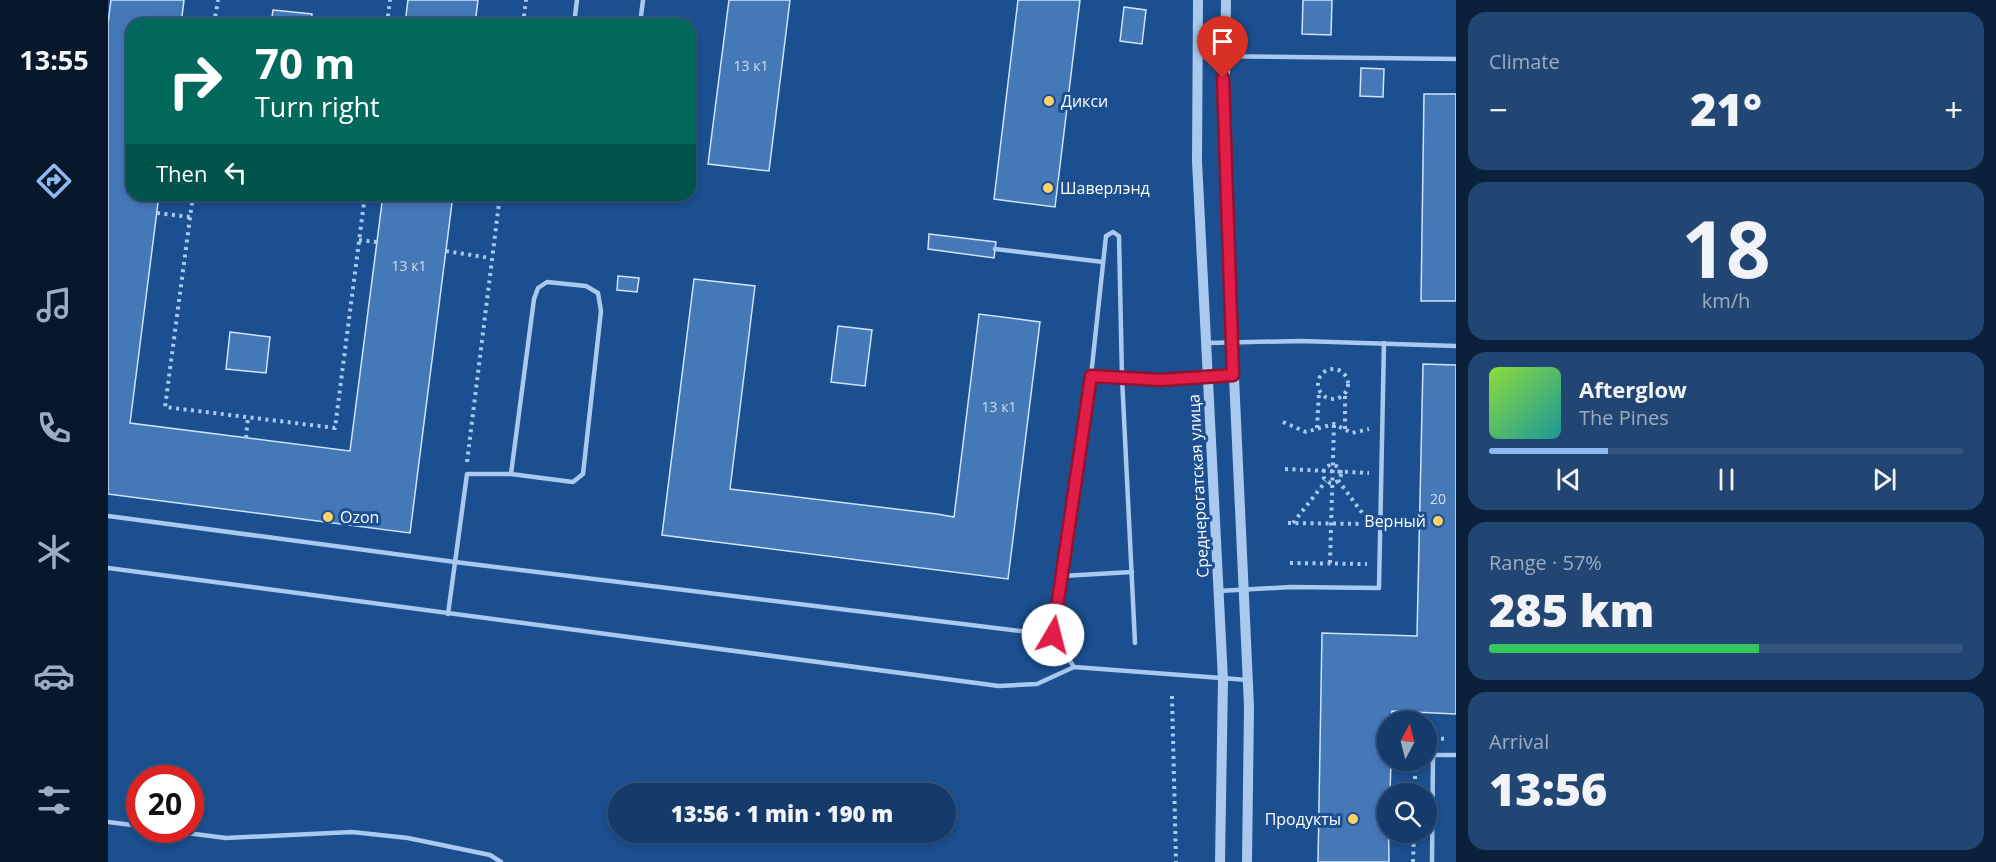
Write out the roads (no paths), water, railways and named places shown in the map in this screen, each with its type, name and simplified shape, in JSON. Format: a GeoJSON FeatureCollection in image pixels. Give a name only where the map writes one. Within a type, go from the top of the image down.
{"type":"FeatureCollection","features":[{"type":"Feature","properties":{"kind":"street","name":"Среднерогатская улица"},"geometry":{"type":"LineString","coordinates":[[1198,0],[1197,161],[1222,680],[1220,862]]}},
{"type":"Feature","properties":{"kind":"street"},"geometry":{"type":"LineString","coordinates":[[1226,0],[1223,58],[1224,158],[1248,680],[1247,862]]}},
{"type":"Feature","properties":{"kind":"lane"},"geometry":{"type":"LineString","coordinates":[[575,18],[577,0]]}},
{"type":"Feature","properties":{"kind":"lane"},"geometry":{"type":"LineString","coordinates":[[641,18],[643,0]]}},
{"type":"Feature","properties":{"kind":"lane"},"geometry":{"type":"LineString","coordinates":[[1197,56],[1456,59]]}},
{"type":"Feature","properties":{"kind":"lane"},"geometry":{"type":"LineString","coordinates":[[1074,667],[1053,635],[1091,376],[1106,236],[1113,232],[1119,236],[1122,378],[1136,643]]}},
{"type":"Feature","properties":{"kind":"lane"},"geometry":{"type":"LineString","coordinates":[[995,249],[1103,262]]}},
{"type":"Feature","properties":{"kind":"lane"},"geometry":{"type":"LineString","coordinates":[[448,614],[467,474],[511,474],[573,482],[583,474],[601,312],[598,293],[586,285],[547,282],[538,288],[534,299],[511,474]]}},
{"type":"Feature","properties":{"kind":"lane"},"geometry":{"type":"LineString","coordinates":[[1205,343],[1232,341],[1456,346]]}},
{"type":"Feature","properties":{"kind":"lane"},"geometry":{"type":"LineString","coordinates":[[1218,591],[1379,588],[1384,343]]}},
{"type":"Feature","properties":{"kind":"lane"},"geometry":{"type":"LineString","coordinates":[[1091,376],[1122,378],[1233,375]]}},
{"type":"Feature","properties":{"kind":"lane"},"geometry":{"type":"LineString","coordinates":[[108,516],[455,562],[1053,635]]}},
{"type":"Feature","properties":{"kind":"lane"},"geometry":{"type":"LineString","coordinates":[[108,568],[999,686],[1037,684],[1074,667],[1222,680],[1248,680]]}},
{"type":"Feature","properties":{"kind":"lane"},"geometry":{"type":"LineString","coordinates":[[1062,576],[1132,572]]}},
{"type":"Feature","properties":{"kind":"lane"},"geometry":{"type":"LineString","coordinates":[[1432,862],[1433,755],[1456,755]]}},
{"type":"Feature","properties":{"kind":"lane"},"geometry":{"type":"LineString","coordinates":[[108,822],[126,824]]}},
{"type":"Feature","properties":{"kind":"lane"},"geometry":{"type":"LineString","coordinates":[[204,835],[226,838],[352,832],[408,838],[490,855],[501,862]]}},
{"type":"Feature","properties":{"kind":"place","name":"Дикси"},"geometry":{"type":"Point","coordinates":[1049,101]}},
{"type":"Feature","properties":{"kind":"place","name":"Шаверлэнд"},"geometry":{"type":"Point","coordinates":[1048,188]}},
{"type":"Feature","properties":{"kind":"place","name":"Ozon"},"geometry":{"type":"Point","coordinates":[328,517]}},
{"type":"Feature","properties":{"kind":"place","name":"Верный"},"geometry":{"type":"Point","coordinates":[1438,521]}},
{"type":"Feature","properties":{"kind":"place","name":"Продукты"},"geometry":{"type":"Point","coordinates":[1353,819]}}]}
